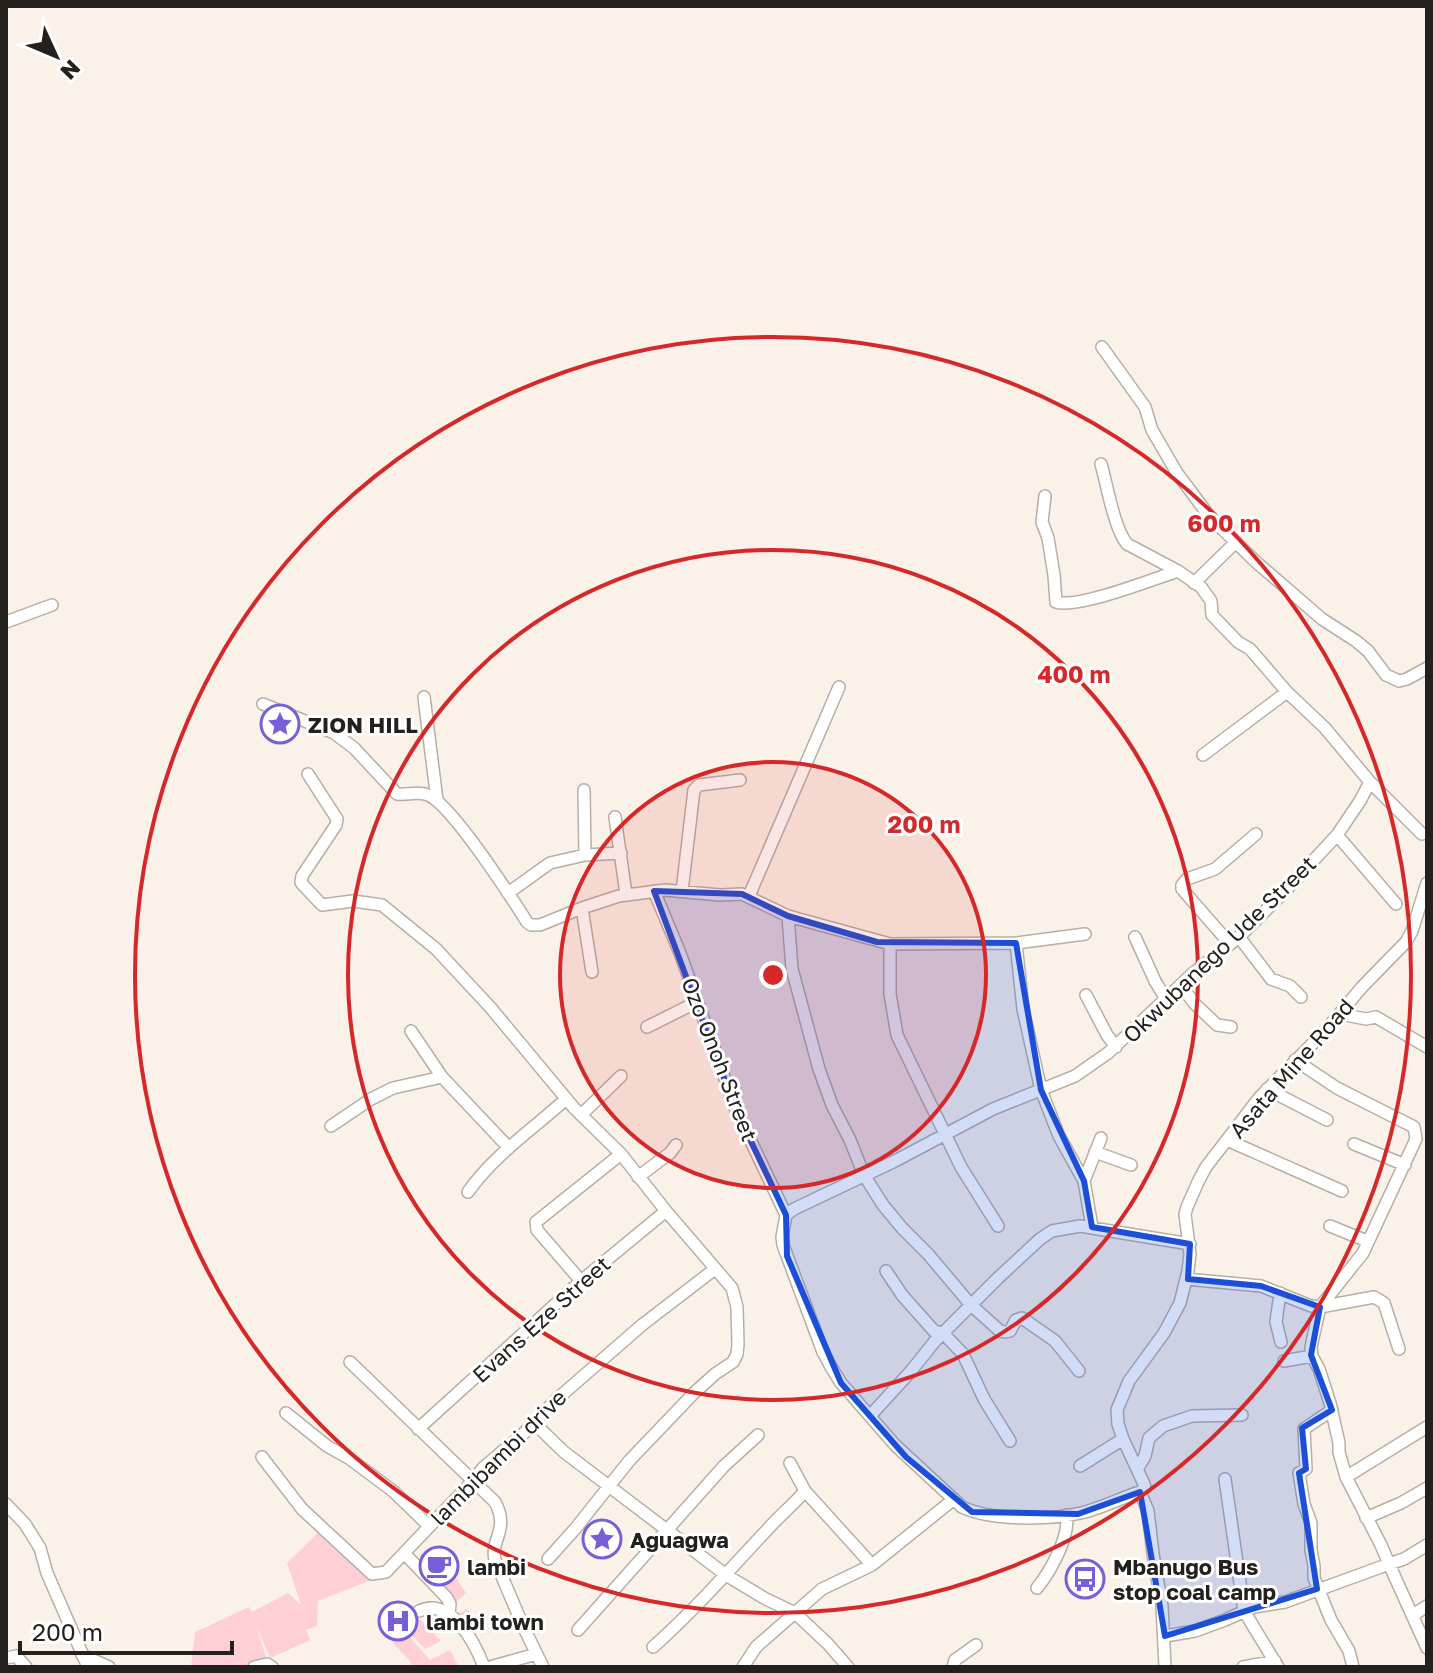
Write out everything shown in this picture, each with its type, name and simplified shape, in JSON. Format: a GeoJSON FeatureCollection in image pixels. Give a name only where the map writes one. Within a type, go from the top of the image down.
{"type":"FeatureCollection","features":[{"type":"Feature","properties":{"kind":"street"},"geometry":{"type":"LineString","coordinates":[[1102,347],[1145,407],[1152,430],[1177,473],[1210,517],[1322,619],[1368,651],[1381,670],[1391,678],[1399,681],[1407,679],[1427,668]]}},
{"type":"Feature","properties":{"kind":"street"},"geometry":{"type":"LineString","coordinates":[[1101,464],[1123,539],[1131,547],[1178,571],[1201,587],[1211,601],[1214,618],[1238,642],[1250,649],[1287,692],[1325,728],[1370,782],[1422,834]]}},
{"type":"Feature","properties":{"kind":"street"},"geometry":{"type":"LineString","coordinates":[[1045,496],[1042,522],[1048,538],[1056,602],[1085,601],[1178,571]]}},
{"type":"Feature","properties":{"kind":"street"},"geometry":{"type":"LineString","coordinates":[[1194,583],[1236,542]]}},
{"type":"Feature","properties":{"kind":"street"},"geometry":{"type":"LineString","coordinates":[[6,622],[52,605]]}},
{"type":"Feature","properties":{"kind":"street"},"geometry":{"type":"LineString","coordinates":[[749,896],[839,687]]}},
{"type":"Feature","properties":{"kind":"street"},"geometry":{"type":"LineString","coordinates":[[1203,755],[1287,692]]}},
{"type":"Feature","properties":{"kind":"street"},"geometry":{"type":"LineString","coordinates":[[424,697],[437,800]]}},
{"type":"Feature","properties":{"kind":"street"},"geometry":{"type":"LineString","coordinates":[[263,704],[334,733],[354,748],[397,794],[421,793],[437,800],[531,925],[540,925],[626,894],[682,891],[749,896],[788,916],[890,944],[1016,943],[1085,934]]}},
{"type":"Feature","properties":{"kind":"street"},"geometry":{"type":"LineString","coordinates":[[308,774],[337,819],[302,876],[303,885],[322,905],[353,901],[382,905],[436,949],[490,1007],[566,1099],[621,1154],[727,1280],[735,1297],[738,1344],[737,1354],[730,1364],[694,1393],[629,1461],[548,1559]]}},
{"type":"Feature","properties":{"kind":"street"},"geometry":{"type":"LineString","coordinates":[[682,891],[694,790],[699,785],[740,780]]}},
{"type":"Feature","properties":{"kind":"street","name":"Okwubanego Ude Street"},"geometry":{"type":"LineString","coordinates":[[786,1215],[993,1109],[1075,1076],[1116,1047],[1286,890],[1337,835],[1370,782]]}},
{"type":"Feature","properties":{"kind":"street"},"geometry":{"type":"LineString","coordinates":[[584,790],[585,855]]}},
{"type":"Feature","properties":{"kind":"street"},"geometry":{"type":"LineString","coordinates":[[615,817],[626,894]]}},
{"type":"Feature","properties":{"kind":"street"},"geometry":{"type":"LineString","coordinates":[[1256,834],[1215,869],[1187,879],[1182,889],[1271,979],[1290,986],[1301,997]]}},
{"type":"Feature","properties":{"kind":"street"},"geometry":{"type":"LineString","coordinates":[[1337,835],[1396,904]]}},
{"type":"Feature","properties":{"kind":"street"},"geometry":{"type":"LineString","coordinates":[[508,893],[550,863],[585,855],[621,853]]}},
{"type":"Feature","properties":{"kind":"street","name":"Asata Mine Road"},"geometry":{"type":"LineString","coordinates":[[1165,1667],[1162,1606],[1148,1511],[1140,1492],[1145,1488],[1123,1439],[1117,1416],[1120,1401],[1129,1381],[1170,1323],[1180,1303],[1189,1264],[1187,1207],[1206,1167],[1267,1089],[1410,936],[1427,883]]}},
{"type":"Feature","properties":{"kind":"street","name":"Ozo Onoh Street"},"geometry":{"type":"LineString","coordinates":[[654,891],[680,953],[736,1110],[786,1215],[783,1245],[823,1352],[841,1383],[906,1457],[962,1507],[972,1512],[1046,1517],[1078,1514],[1140,1492]]}},
{"type":"Feature","properties":{"kind":"street"},"geometry":{"type":"LineString","coordinates":[[582,908],[592,972]]}},
{"type":"Feature","properties":{"kind":"street"},"geometry":{"type":"LineString","coordinates":[[788,916],[792,969],[819,1069],[864,1175],[883,1205],[971,1305],[1000,1331],[1010,1331],[1016,1320],[1022,1318],[1055,1341],[1079,1371]]}},
{"type":"Feature","properties":{"kind":"street"},"geometry":{"type":"LineString","coordinates":[[1135,937],[1166,999]]}},
{"type":"Feature","properties":{"kind":"street"},"geometry":{"type":"LineString","coordinates":[[1016,943],[1023,1009],[1041,1090],[1059,1136],[1084,1181],[1092,1227]]}},
{"type":"Feature","properties":{"kind":"street"},"geometry":{"type":"LineString","coordinates":[[890,944],[890,994],[897,1035],[961,1167],[998,1226]]}},
{"type":"Feature","properties":{"kind":"street"},"geometry":{"type":"LineString","coordinates":[[1181,986],[1217,1025],[1231,1027]]}},
{"type":"Feature","properties":{"kind":"street"},"geometry":{"type":"LineString","coordinates":[[1086,995],[1116,1047]]}},
{"type":"Feature","properties":{"kind":"street"},"geometry":{"type":"LineString","coordinates":[[647,1027],[697,1002]]}},
{"type":"Feature","properties":{"kind":"street"},"geometry":{"type":"LineString","coordinates":[[1340,1014],[1366,1019],[1376,1017],[1427,1047]]}},
{"type":"Feature","properties":{"kind":"street"},"geometry":{"type":"LineString","coordinates":[[411,1031],[442,1077],[509,1148]]}},
{"type":"Feature","properties":{"kind":"street"},"geometry":{"type":"LineString","coordinates":[[1295,1060],[1337,1088],[1414,1127],[1416,1139],[1363,1253],[1320,1307],[1311,1347],[1332,1410],[1346,1477],[1381,1545],[1427,1648]]}},
{"type":"Feature","properties":{"kind":"street"},"geometry":{"type":"LineString","coordinates":[[581,1115],[621,1076]]}},
{"type":"Feature","properties":{"kind":"street"},"geometry":{"type":"LineString","coordinates":[[331,1126],[393,1088],[442,1077]]}},
{"type":"Feature","properties":{"kind":"street"},"geometry":{"type":"LineString","coordinates":[[1267,1089],[1327,1120]]}},
{"type":"Feature","properties":{"kind":"street"},"geometry":{"type":"LineString","coordinates":[[468,1192],[509,1148],[566,1099]]}},
{"type":"Feature","properties":{"kind":"street"},"geometry":{"type":"LineString","coordinates":[[1084,1181],[1101,1138]]}},
{"type":"Feature","properties":{"kind":"street"},"geometry":{"type":"LineString","coordinates":[[1227,1140],[1342,1191]]}},
{"type":"Feature","properties":{"kind":"street"},"geometry":{"type":"LineString","coordinates":[[1354,1144],[1405,1165]]}},
{"type":"Feature","properties":{"kind":"street"},"geometry":{"type":"LineString","coordinates":[[638,1177],[676,1145]]}},
{"type":"Feature","properties":{"kind":"street"},"geometry":{"type":"LineString","coordinates":[[1095,1152],[1131,1165]]}},
{"type":"Feature","properties":{"kind":"street"},"geometry":{"type":"LineString","coordinates":[[581,1281],[537,1230],[536,1222],[621,1154]]}},
{"type":"Feature","properties":{"kind":"street","name":"Evans Eze Street"},"geometry":{"type":"LineString","coordinates":[[418,1429],[581,1281],[666,1211]]}},
{"type":"Feature","properties":{"kind":"street"},"geometry":{"type":"LineString","coordinates":[[1330,1226],[1367,1241]]}},
{"type":"Feature","properties":{"kind":"street"},"geometry":{"type":"LineString","coordinates":[[870,1416],[943,1333],[1052,1231],[1092,1227],[1190,1244]]}},
{"type":"Feature","properties":{"kind":"street","name":"lambibambi drive"},"geometry":{"type":"LineString","coordinates":[[262,1457],[302,1509],[372,1574],[386,1572],[471,1480],[600,1359],[715,1269]]}},
{"type":"Feature","properties":{"kind":"street"},"geometry":{"type":"LineString","coordinates":[[886,1271],[902,1295],[934,1331],[943,1333],[963,1354],[984,1399],[1010,1441]]}},
{"type":"Feature","properties":{"kind":"street"},"geometry":{"type":"LineString","coordinates":[[1186,1279],[1261,1286],[1305,1305],[1320,1307],[1374,1297],[1384,1303],[1399,1349]]}},
{"type":"Feature","properties":{"kind":"street"},"geometry":{"type":"LineString","coordinates":[[1280,1293],[1276,1322],[1281,1342]]}},
{"type":"Feature","properties":{"kind":"street"},"geometry":{"type":"LineString","coordinates":[[1284,1361],[1312,1356]]}},
{"type":"Feature","properties":{"kind":"street"},"geometry":{"type":"LineString","coordinates":[[350,1362],[495,1502],[501,1518],[495,1560],[543,1667]]}},
{"type":"Feature","properties":{"kind":"street"},"geometry":{"type":"LineString","coordinates":[[1332,1410],[1304,1429],[1306,1469],[1299,1473],[1311,1523],[1311,1550],[1317,1589],[1349,1651],[1353,1667]]}},
{"type":"Feature","properties":{"kind":"street"},"geometry":{"type":"LineString","coordinates":[[286,1413],[327,1446],[393,1491],[429,1526]]}},
{"type":"Feature","properties":{"kind":"street"},"geometry":{"type":"LineString","coordinates":[[1138,1468],[1145,1456],[1149,1438],[1163,1426],[1192,1416],[1242,1415]]}},
{"type":"Feature","properties":{"kind":"street"},"geometry":{"type":"LineString","coordinates":[[533,1422],[564,1452],[726,1575],[795,1613],[848,1667]]}},
{"type":"Feature","properties":{"kind":"street"},"geometry":{"type":"LineString","coordinates":[[1346,1477],[1427,1427]]}},
{"type":"Feature","properties":{"kind":"street"},"geometry":{"type":"LineString","coordinates":[[578,1630],[724,1466],[758,1435]]}},
{"type":"Feature","properties":{"kind":"street"},"geometry":{"type":"LineString","coordinates":[[1080,1466],[1123,1439]]}},
{"type":"Feature","properties":{"kind":"street"},"geometry":{"type":"LineString","coordinates":[[790,1463],[805,1491],[872,1565]]}},
{"type":"Feature","properties":{"kind":"street"},"geometry":{"type":"LineString","coordinates":[[1225,1479],[1244,1611],[1277,1664],[1243,1667]]}},
{"type":"Feature","properties":{"kind":"street"},"geometry":{"type":"LineString","coordinates":[[1366,1518],[1427,1488]]}},
{"type":"Feature","properties":{"kind":"street"},"geometry":{"type":"LineString","coordinates":[[653,1647],[679,1625],[805,1491]]}},
{"type":"Feature","properties":{"kind":"street"},"geometry":{"type":"LineString","coordinates":[[743,1667],[756,1647],[822,1589],[872,1565],[954,1499]]}},
{"type":"Feature","properties":{"kind":"street"},"geometry":{"type":"LineString","coordinates":[[6,1504],[25,1524],[40,1548],[47,1573],[88,1667]]}},
{"type":"Feature","properties":{"kind":"street"},"geometry":{"type":"LineString","coordinates":[[1037,1588],[1068,1527],[1066,1515]]}},
{"type":"Feature","properties":{"kind":"street"},"geometry":{"type":"LineString","coordinates":[[1165,1636],[1195,1631],[1254,1607],[1285,1602],[1404,1559],[1427,1545]]}},
{"type":"Feature","properties":{"kind":"street"},"geometry":{"type":"LineString","coordinates":[[404,1553],[447,1598],[449,1615]]}},
{"type":"Feature","properties":{"kind":"street"},"geometry":{"type":"LineString","coordinates":[[1413,1615],[1427,1606]]}},
{"type":"Feature","properties":{"kind":"street"},"geometry":{"type":"LineString","coordinates":[[419,1611],[434,1607],[455,1619],[487,1667],[536,1654]]}},
{"type":"Feature","properties":{"kind":"street"},"geometry":{"type":"LineString","coordinates":[[953,1667],[955,1660],[976,1645]]}},
{"type":"Feature","properties":{"kind":"street"},"geometry":{"type":"LineString","coordinates":[[82,1655],[109,1667]]}},
{"type":"Feature","properties":{"kind":"street"},"geometry":{"type":"LineString","coordinates":[[6,1658],[16,1656],[26,1667]]}},
{"type":"Feature","properties":{"kind":"street"},"geometry":{"type":"LineString","coordinates":[[254,1667],[267,1664],[272,1667]]}},
{"type":"Feature","properties":{"kind":"highlighted area"},"geometry":{"type":"Polygon","coordinates":[[[654,891],[742,894],[788,916],[877,942],[1016,943],[1041,1090],[1084,1181],[1092,1227],[1190,1244],[1188,1279],[1261,1286],[1320,1307],[1311,1355],[1332,1410],[1302,1428],[1306,1469],[1299,1473],[1317,1589],[1165,1636],[1140,1492],[1078,1514],[972,1512],[906,1457],[841,1383],[787,1256],[786,1215],[736,1110],[654,891]]]}},
{"type":"Feature","properties":{"kind":"shaded area"},"geometry":{"type":"Polygon","coordinates":[[[320,1531],[371,1580],[318,1601],[317,1626],[306,1630],[310,1640],[270,1658],[256,1625],[269,1667],[191,1667],[195,1632],[249,1607],[252,1612],[288,1593],[301,1605],[287,1563],[320,1531]]]}},
{"type":"Feature","properties":{"kind":"shaded area"},"geometry":{"type":"Polygon","coordinates":[[[451,1570],[466,1593],[452,1606],[436,1587],[451,1570]]]}},
{"type":"Feature","properties":{"kind":"shaded area"},"geometry":{"type":"Polygon","coordinates":[[[467,1609],[481,1624],[473,1633],[457,1615],[467,1609]]]}},
{"type":"Feature","properties":{"kind":"shaded area","name":"lambi town"},"geometry":{"type":"Polygon","coordinates":[[[414,1610],[417,1613],[389,1634],[382,1627],[396,1615],[414,1610]]]}},
{"type":"Feature","properties":{"kind":"shaded area"},"geometry":{"type":"Polygon","coordinates":[[[420,1619],[441,1641],[425,1649],[407,1630],[420,1619]]]}},
{"type":"Feature","properties":{"kind":"shaded area"},"geometry":{"type":"Polygon","coordinates":[[[407,1634],[430,1660],[450,1650],[459,1667],[413,1667],[393,1643],[407,1634]]]}},
{"type":"Feature","properties":{"kind":"place","name":"ZION HILL"},"geometry":{"type":"Point","coordinates":[280,724]}},
{"type":"Feature","properties":{"kind":"place","name":"Aguagwa"},"geometry":{"type":"Point","coordinates":[602,1539]}},
{"type":"Feature","properties":{"kind":"place","name":"lambi"},"geometry":{"type":"Point","coordinates":[439,1566]}},
{"type":"Feature","properties":{"kind":"place","name":"Mbanugo Bus stop coal camp"},"geometry":{"type":"Point","coordinates":[1085,1579]}},
{"type":"Feature","properties":{"kind":"place","name":"lambi town"},"geometry":{"type":"Point","coordinates":[398,1621]}}]}
